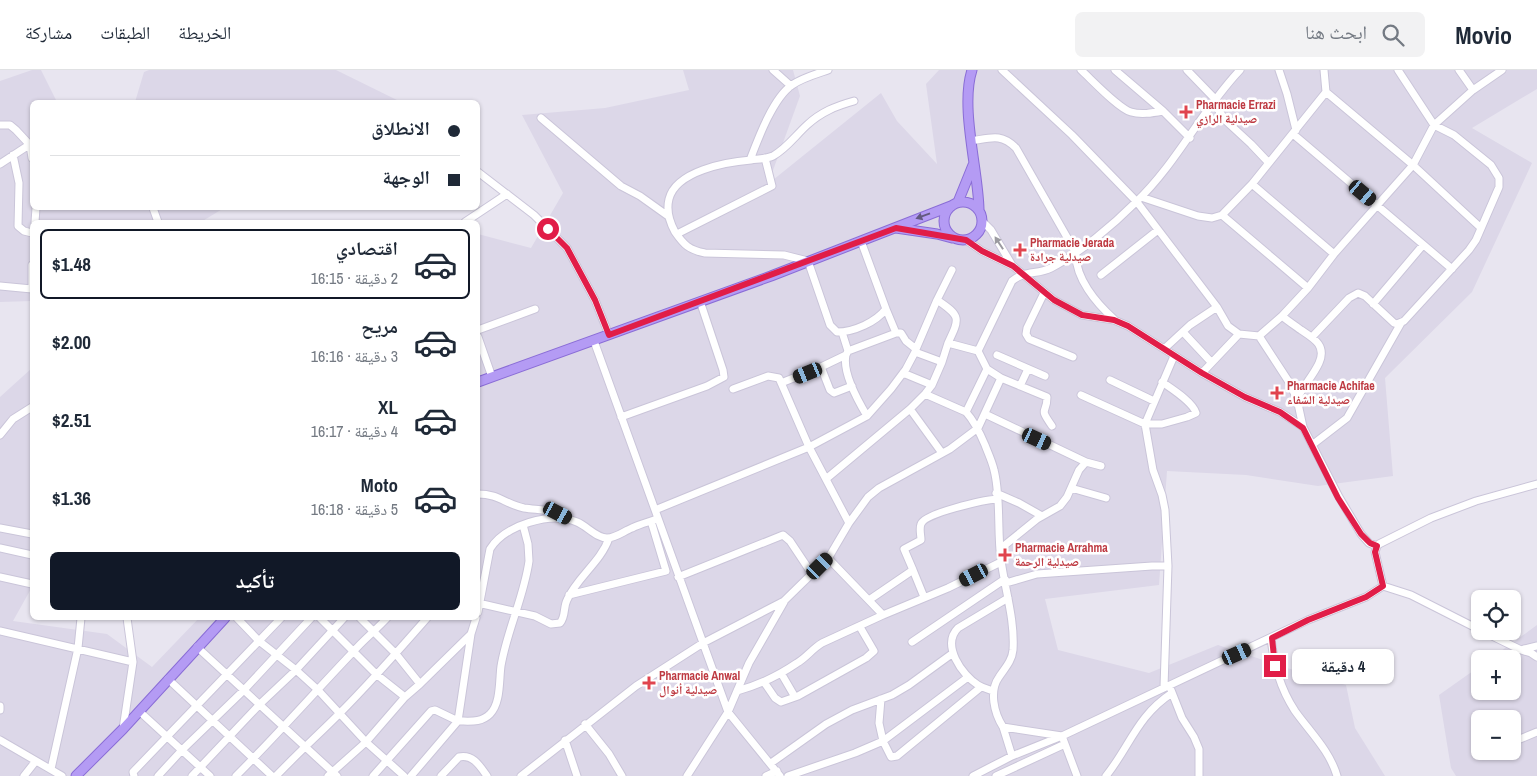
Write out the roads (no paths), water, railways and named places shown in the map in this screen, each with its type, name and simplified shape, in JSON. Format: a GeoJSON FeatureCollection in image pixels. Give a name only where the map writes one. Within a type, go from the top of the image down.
{"type":"FeatureCollection","features":[{"type":"Feature","properties":{"kind":"main road"},"geometry":{"type":"LineString","coordinates":[[896,228],[937,234],[961,240],[978,234],[982,222],[972,140],[969,101],[970,71]]}},
{"type":"Feature","properties":{"kind":"main road"},"geometry":{"type":"LineString","coordinates":[[961,240],[947,232],[944,221],[945,215],[955,204],[974,162]]}},
{"type":"Feature","properties":{"kind":"main road"},"geometry":{"type":"LineString","coordinates":[[480,381],[594,341],[896,228],[955,204],[970,203],[979,209]]}},
{"type":"Feature","properties":{"kind":"main road"},"geometry":{"type":"LineString","coordinates":[[76,776],[123,729],[223,620]]}},
{"type":"Feature","properties":{"kind":"main road"},"geometry":{"type":"LineString","coordinates":[[85,776],[90,764]]}},
{"type":"Feature","properties":{"kind":"street"},"geometry":{"type":"LineString","coordinates":[[773,70],[791,86]]}},
{"type":"Feature","properties":{"kind":"street"},"geometry":{"type":"LineString","coordinates":[[750,160],[766,122],[779,100],[791,86],[828,70]]}},
{"type":"Feature","properties":{"kind":"street"},"geometry":{"type":"LineString","coordinates":[[1002,70],[1139,199],[1158,230],[1217,307],[1228,326],[1239,334],[1259,336],[1282,316],[1308,288],[1334,254],[1413,165],[1434,124],[1473,90],[1502,70]]}},
{"type":"Feature","properties":{"kind":"street"},"geometry":{"type":"LineString","coordinates":[[1081,70],[1129,111],[1151,113],[1163,111]]}},
{"type":"Feature","properties":{"kind":"street"},"geometry":{"type":"LineString","coordinates":[[1115,70],[1163,111],[1190,138]]}},
{"type":"Feature","properties":{"kind":"street"},"geometry":{"type":"LineString","coordinates":[[1187,70],[1215,102],[1225,120],[1268,162]]}},
{"type":"Feature","properties":{"kind":"street"},"geometry":{"type":"LineString","coordinates":[[978,351],[1012,281],[1023,274],[1037,273],[1049,269],[1076,253],[1139,199],[1190,138],[1240,70]]}},
{"type":"Feature","properties":{"kind":"street"},"geometry":{"type":"LineString","coordinates":[[1279,70],[1287,94],[1295,132],[1452,269]]}},
{"type":"Feature","properties":{"kind":"street"},"geometry":{"type":"LineString","coordinates":[[1139,199],[1198,216],[1212,218],[1222,215],[1252,184],[1326,92],[1324,70]]}},
{"type":"Feature","properties":{"kind":"street"},"geometry":{"type":"LineString","coordinates":[[1312,445],[1347,418],[1401,324],[1469,250],[1499,187],[1497,174],[1491,165],[1454,135],[1434,124],[1398,70]]}},
{"type":"Feature","properties":{"kind":"street"},"geometry":{"type":"LineString","coordinates":[[1459,70],[1473,90]]}},
{"type":"Feature","properties":{"kind":"street"},"geometry":{"type":"LineString","coordinates":[[1326,92],[1413,165],[1481,228]]}},
{"type":"Feature","properties":{"kind":"street"},"geometry":{"type":"LineString","coordinates":[[668,216],[670,196],[679,182],[711,167],[770,157],[784,149],[806,126],[823,112],[854,101]]}},
{"type":"Feature","properties":{"kind":"street"},"geometry":{"type":"LineString","coordinates":[[541,118],[613,180],[668,216],[684,244],[693,251],[784,255],[808,261],[830,325],[834,330],[842,332],[876,320],[886,309]]}},
{"type":"Feature","properties":{"kind":"street"},"geometry":{"type":"LineString","coordinates":[[0,125],[10,125],[30,143]]}},
{"type":"Feature","properties":{"kind":"street"},"geometry":{"type":"LineString","coordinates":[[972,140],[1001,138],[1008,140],[1016,148],[1076,253],[1076,261],[1081,276],[1102,309],[1114,320],[1141,333],[1174,356],[1245,397],[1280,412],[1303,428]]}},
{"type":"Feature","properties":{"kind":"street"},"geometry":{"type":"LineString","coordinates":[[0,164],[30,145]]}},
{"type":"Feature","properties":{"kind":"street"},"geometry":{"type":"LineString","coordinates":[[13,155],[19,184],[18,226],[24,231],[30,232]]}},
{"type":"Feature","properties":{"kind":"street"},"geometry":{"type":"LineString","coordinates":[[677,234],[772,186],[765,158]]}},
{"type":"Feature","properties":{"kind":"street"},"geometry":{"type":"LineString","coordinates":[[480,174],[534,215],[567,248],[595,300],[609,335]]}},
{"type":"Feature","properties":{"kind":"street"},"geometry":{"type":"LineString","coordinates":[[1252,184],[1334,254]]}},
{"type":"Feature","properties":{"kind":"street"},"geometry":{"type":"LineString","coordinates":[[468,220],[507,194]]}},
{"type":"Feature","properties":{"kind":"street"},"geometry":{"type":"LineString","coordinates":[[1222,215],[1308,288]]}},
{"type":"Feature","properties":{"kind":"street"},"geometry":{"type":"LineString","coordinates":[[982,222],[991,230],[1013,266]]}},
{"type":"Feature","properties":{"kind":"street"},"geometry":{"type":"LineString","coordinates":[[1101,275],[1158,230]]}},
{"type":"Feature","properties":{"kind":"street"},"geometry":{"type":"LineString","coordinates":[[961,240],[1013,266],[1044,293],[1082,315],[1114,320]]}},
{"type":"Feature","properties":{"kind":"street"},"geometry":{"type":"LineString","coordinates":[[861,241],[896,333]]}},
{"type":"Feature","properties":{"kind":"street"},"geometry":{"type":"LineString","coordinates":[[1373,304],[1424,245]]}},
{"type":"Feature","properties":{"kind":"street"},"geometry":{"type":"LineString","coordinates":[[655,510],[809,447],[867,416],[879,405],[903,374],[916,351],[937,300],[952,270]]}},
{"type":"Feature","properties":{"kind":"street"},"geometry":{"type":"LineString","coordinates":[[0,286],[30,289]]}},
{"type":"Feature","properties":{"kind":"street"},"geometry":{"type":"LineString","coordinates":[[1044,293],[1026,334],[1029,339],[1073,357]]}},
{"type":"Feature","properties":{"kind":"street"},"geometry":{"type":"LineString","coordinates":[[1312,337],[1349,298],[1358,293],[1365,296],[1394,323],[1401,324]]}},
{"type":"Feature","properties":{"kind":"street"},"geometry":{"type":"LineString","coordinates":[[826,479],[910,409],[932,385],[957,324],[957,320],[951,311],[937,300]]}},
{"type":"Feature","properties":{"kind":"street"},"geometry":{"type":"LineString","coordinates":[[621,417],[707,386],[724,377],[700,301]]}},
{"type":"Feature","properties":{"kind":"street"},"geometry":{"type":"LineString","coordinates":[[1164,349],[1183,332],[1217,307]]}},
{"type":"Feature","properties":{"kind":"street"},"geometry":{"type":"LineString","coordinates":[[480,329],[536,309]]}},
{"type":"Feature","properties":{"kind":"street"},"geometry":{"type":"LineString","coordinates":[[1282,316],[1318,342],[1321,349],[1321,357],[1297,399]]}},
{"type":"Feature","properties":{"kind":"street"},"geometry":{"type":"LineString","coordinates":[[842,332],[847,353],[845,360],[852,386],[867,416]]}},
{"type":"Feature","properties":{"kind":"street"},"geometry":{"type":"LineString","coordinates":[[1183,332],[1212,362]]}},
{"type":"Feature","properties":{"kind":"street"},"geometry":{"type":"LineString","coordinates":[[781,383],[896,333],[901,333],[916,351],[942,362]]}},
{"type":"Feature","properties":{"kind":"street"},"geometry":{"type":"LineString","coordinates":[[1202,373],[1239,334]]}},
{"type":"Feature","properties":{"kind":"street"},"geometry":{"type":"LineString","coordinates":[[1259,336],[1289,382],[1297,399],[1303,428],[1338,498],[1361,534],[1370,543],[1377,546]]}},
{"type":"Feature","properties":{"kind":"street"},"geometry":{"type":"LineString","coordinates":[[569,595],[666,570],[654,520],[655,510],[594,341]]}},
{"type":"Feature","properties":{"kind":"street"},"geometry":{"type":"LineString","coordinates":[[480,343],[492,377]]}},
{"type":"Feature","properties":{"kind":"street"},"geometry":{"type":"LineString","coordinates":[[948,343],[978,351],[987,369],[1000,378],[1047,397],[1043,410],[1052,426]]}},
{"type":"Feature","properties":{"kind":"street"},"geometry":{"type":"LineString","coordinates":[[997,355],[1045,376]]}},
{"type":"Feature","properties":{"kind":"street"},"geometry":{"type":"LineString","coordinates":[[1174,356],[1146,424],[1153,470],[1165,510],[1168,566],[1166,686],[1172,693],[1182,718],[1199,750],[1199,776]]}},
{"type":"Feature","properties":{"kind":"street"},"geometry":{"type":"LineString","coordinates":[[821,367],[830,390],[834,393],[852,386]]}},
{"type":"Feature","properties":{"kind":"street"},"geometry":{"type":"LineString","coordinates":[[966,412],[987,369]]}},
{"type":"Feature","properties":{"kind":"street"},"geometry":{"type":"LineString","coordinates":[[1020,386],[1028,369]]}},
{"type":"Feature","properties":{"kind":"street"},"geometry":{"type":"LineString","coordinates":[[903,374],[932,385]]}},
{"type":"Feature","properties":{"kind":"street"},"geometry":{"type":"LineString","coordinates":[[733,389],[768,376],[779,378],[809,447],[849,523]]}},
{"type":"Feature","properties":{"kind":"street"},"geometry":{"type":"LineString","coordinates":[[687,776],[728,712],[749,663],[784,602],[828,558],[849,523],[868,497],[879,488],[942,453],[978,428],[1000,378]]}},
{"type":"Feature","properties":{"kind":"street"},"geometry":{"type":"LineString","coordinates":[[1110,380],[1154,401]]}},
{"type":"Feature","properties":{"kind":"street"},"geometry":{"type":"LineString","coordinates":[[1081,395],[1146,424],[1162,424],[1196,413],[1196,410],[1183,398],[1162,382]]}},
{"type":"Feature","properties":{"kind":"street"},"geometry":{"type":"LineString","coordinates":[[925,394],[966,412],[978,428],[995,471],[1001,562],[1013,633],[1013,652],[993,691],[997,716],[1003,727],[1012,756]]}},
{"type":"Feature","properties":{"kind":"street"},"geometry":{"type":"LineString","coordinates":[[0,434],[14,419],[30,408]]}},
{"type":"Feature","properties":{"kind":"street"},"geometry":{"type":"LineString","coordinates":[[910,409],[942,453]]}},
{"type":"Feature","properties":{"kind":"street"},"geometry":{"type":"LineString","coordinates":[[985,414],[1086,462],[1101,466]]}},
{"type":"Feature","properties":{"kind":"street"},"geometry":{"type":"LineString","coordinates":[[1000,549],[1042,516],[1060,506],[1068,497],[1079,470],[1086,462]]}},
{"type":"Feature","properties":{"kind":"street"},"geometry":{"type":"LineString","coordinates":[[1383,586],[1375,552],[1377,546],[1431,518],[1476,501],[1537,484]]}},
{"type":"Feature","properties":{"kind":"street"},"geometry":{"type":"LineString","coordinates":[[1071,488],[1106,498]]}},
{"type":"Feature","properties":{"kind":"street"},"geometry":{"type":"LineString","coordinates":[[480,494],[495,496],[518,506],[552,511],[586,526],[598,535],[609,538],[654,520]]}},
{"type":"Feature","properties":{"kind":"street"},"geometry":{"type":"LineString","coordinates":[[924,597],[904,549],[921,540],[920,527],[922,522],[929,517],[997,496],[1018,502],[1042,516]]}},
{"type":"Feature","properties":{"kind":"street"},"geometry":{"type":"LineString","coordinates":[[480,599],[490,549],[495,541],[523,525],[546,518],[568,518]]}},
{"type":"Feature","properties":{"kind":"street"},"geometry":{"type":"LineString","coordinates":[[654,520],[678,577],[728,712],[779,774],[769,776]]}},
{"type":"Feature","properties":{"kind":"street"},"geometry":{"type":"LineString","coordinates":[[373,776],[431,711],[435,710],[458,721],[474,722],[491,714],[496,706],[502,664],[528,570],[530,554],[523,525]]}},
{"type":"Feature","properties":{"kind":"street"},"geometry":{"type":"LineString","coordinates":[[0,528],[30,534]]}},
{"type":"Feature","properties":{"kind":"street"},"geometry":{"type":"LineString","coordinates":[[678,577],[783,535],[790,541],[812,574]]}},
{"type":"Feature","properties":{"kind":"street"},"geometry":{"type":"LineString","coordinates":[[480,604],[540,618],[551,624],[557,624],[564,618],[569,595],[603,552],[609,538]]}},
{"type":"Feature","properties":{"kind":"street"},"geometry":{"type":"LineString","coordinates":[[0,548],[30,555]]}},
{"type":"Feature","properties":{"kind":"street"},"geometry":{"type":"LineString","coordinates":[[828,558],[882,614]]}},
{"type":"Feature","properties":{"kind":"street"},"geometry":{"type":"LineString","coordinates":[[737,691],[781,674],[798,663],[813,648],[882,614],[948,588],[1001,562]]}},
{"type":"Feature","properties":{"kind":"street"},"geometry":{"type":"LineString","coordinates":[[912,642],[1005,581],[1037,574],[1168,566]]}},
{"type":"Feature","properties":{"kind":"street"},"geometry":{"type":"LineString","coordinates":[[869,600],[913,570]]}},
{"type":"Feature","properties":{"kind":"street"},"geometry":{"type":"LineString","coordinates":[[0,578],[30,584]]}},
{"type":"Feature","properties":{"kind":"street"},"geometry":{"type":"LineString","coordinates":[[1383,586],[1411,595],[1471,626]]}},
{"type":"Feature","properties":{"kind":"street"},"geometry":{"type":"LineString","coordinates":[[973,776],[1012,756],[1062,736],[1308,620],[1366,597],[1383,586]]}},
{"type":"Feature","properties":{"kind":"street"},"geometry":{"type":"LineString","coordinates":[[993,691],[981,687],[968,677],[952,653],[952,635],[980,613],[1008,598]]}},
{"type":"Feature","properties":{"kind":"street"},"geometry":{"type":"LineString","coordinates":[[520,776],[636,686],[703,643],[784,602]]}},
{"type":"Feature","properties":{"kind":"street"},"geometry":{"type":"LineString","coordinates":[[0,740],[57,774],[78,648],[81,620]]}},
{"type":"Feature","properties":{"kind":"street"},"geometry":{"type":"LineString","coordinates":[[123,729],[133,662],[128,620]]}},
{"type":"Feature","properties":{"kind":"street"},"geometry":{"type":"LineString","coordinates":[[239,620],[259,641],[318,690],[366,742],[404,776]]}},
{"type":"Feature","properties":{"kind":"street"},"geometry":{"type":"LineString","coordinates":[[134,776],[133,772],[166,736],[278,620]]}},
{"type":"Feature","properties":{"kind":"street"},"geometry":{"type":"LineString","coordinates":[[158,776],[244,690],[309,620]]}},
{"type":"Feature","properties":{"kind":"street"},"geometry":{"type":"LineString","coordinates":[[322,620],[376,674],[405,697]]}},
{"type":"Feature","properties":{"kind":"street"},"geometry":{"type":"LineString","coordinates":[[192,776],[342,620]]}},
{"type":"Feature","properties":{"kind":"street"},"geometry":{"type":"LineString","coordinates":[[362,620],[396,654],[420,684]]}},
{"type":"Feature","properties":{"kind":"street"},"geometry":{"type":"LineString","coordinates":[[236,776],[353,651],[385,620]]}},
{"type":"Feature","properties":{"kind":"street"},"geometry":{"type":"LineString","coordinates":[[276,776],[304,746],[340,713],[426,620]]}},
{"type":"Feature","properties":{"kind":"street"},"geometry":{"type":"LineString","coordinates":[[411,776],[458,721],[471,634],[475,620]]}},
{"type":"Feature","properties":{"kind":"street"},"geometry":{"type":"LineString","coordinates":[[764,682],[778,701],[781,702],[795,697],[872,654],[873,648],[860,626]]}},
{"type":"Feature","properties":{"kind":"street"},"geometry":{"type":"LineString","coordinates":[[0,631],[133,662]]}},
{"type":"Feature","properties":{"kind":"street"},"geometry":{"type":"LineString","coordinates":[[197,647],[283,725],[332,775],[366,742],[405,697],[471,634]]}},
{"type":"Feature","properties":{"kind":"street"},"geometry":{"type":"LineString","coordinates":[[1272,638],[1275,666],[1281,685],[1296,712],[1326,752],[1337,776]]}},
{"type":"Feature","properties":{"kind":"street"},"geometry":{"type":"LineString","coordinates":[[1500,640],[1537,657]]}},
{"type":"Feature","properties":{"kind":"street"},"geometry":{"type":"LineString","coordinates":[[1521,650],[1537,646]]}},
{"type":"Feature","properties":{"kind":"street"},"geometry":{"type":"LineString","coordinates":[[771,763],[826,724],[852,710],[881,699],[909,685],[952,653]]}},
{"type":"Feature","properties":{"kind":"street"},"geometry":{"type":"LineString","coordinates":[[781,674],[795,697]]}},
{"type":"Feature","properties":{"kind":"street"},"geometry":{"type":"LineString","coordinates":[[788,776],[884,741],[968,677]]}},
{"type":"Feature","properties":{"kind":"street"},"geometry":{"type":"LineString","coordinates":[[168,679],[272,776]]}},
{"type":"Feature","properties":{"kind":"street"},"geometry":{"type":"LineString","coordinates":[[881,699],[878,723],[890,756],[895,758],[981,687]]}},
{"type":"Feature","properties":{"kind":"street"},"geometry":{"type":"LineString","coordinates":[[1106,776],[1148,712],[1172,693]]}},
{"type":"Feature","properties":{"kind":"street"},"geometry":{"type":"LineString","coordinates":[[139,711],[210,776]]}},
{"type":"Feature","properties":{"kind":"street"},"geometry":{"type":"LineString","coordinates":[[586,724],[609,754],[622,776]]}},
{"type":"Feature","properties":{"kind":"street"},"geometry":{"type":"LineString","coordinates":[[1003,727],[1062,736]]}},
{"type":"Feature","properties":{"kind":"street"},"geometry":{"type":"LineString","coordinates":[[1521,739],[1537,732]]}},
{"type":"Feature","properties":{"kind":"street"},"geometry":{"type":"LineString","coordinates":[[1062,736],[1077,776]]}},
{"type":"Feature","properties":{"kind":"street"},"geometry":{"type":"LineString","coordinates":[[565,740],[577,776]]}},
{"type":"Feature","properties":{"kind":"street"},"geometry":{"type":"LineString","coordinates":[[996,776],[1065,744]]}},
{"type":"Feature","properties":{"kind":"street"},"geometry":{"type":"LineString","coordinates":[[441,776],[459,757],[463,756],[475,760],[487,776]]}},
{"type":"Feature","properties":{"kind":"street"},"geometry":{"type":"LineString","coordinates":[[24,776],[35,762]]}},
{"type":"Feature","properties":{"kind":"street"},"geometry":{"type":"LineString","coordinates":[[1009,769],[1013,776]]}},
{"type":"Feature","properties":{"kind":"place","name":"Pharmacie Errazi صيدلية الرازي"},"geometry":{"type":"Point","coordinates":[1186,112]}},
{"type":"Feature","properties":{"kind":"place","name":"Pharmacie Jerada صيدلية جرادة"},"geometry":{"type":"Point","coordinates":[1020,250]}},
{"type":"Feature","properties":{"kind":"place","name":"Pharmacie Achifae صيدلية الشفاء"},"geometry":{"type":"Point","coordinates":[1277,393]}},
{"type":"Feature","properties":{"kind":"place","name":"Pharmacie Arrahma صيدلية الرحمة"},"geometry":{"type":"Point","coordinates":[1005,555]}},
{"type":"Feature","properties":{"kind":"place","name":"Pharmacie Anwal صيدلية أنوال"},"geometry":{"type":"Point","coordinates":[649,683]}}]}
